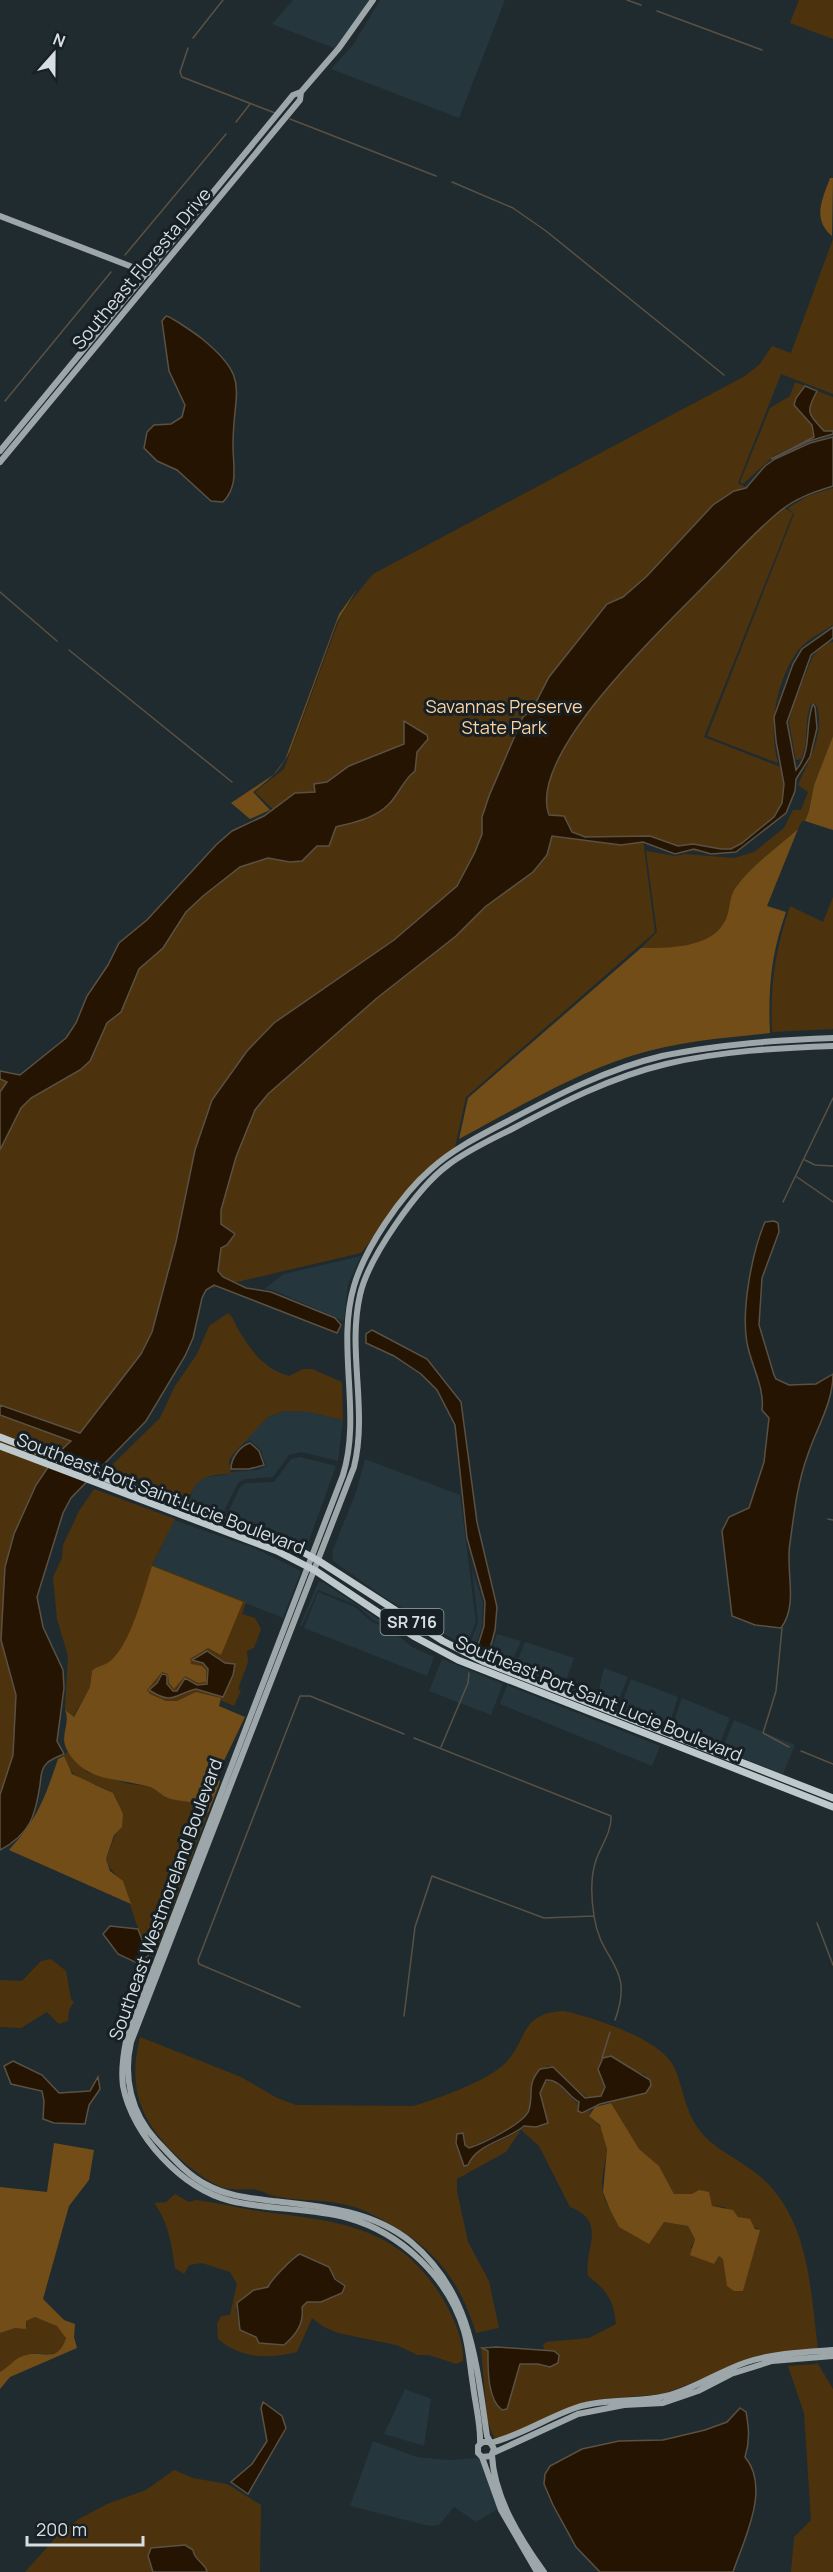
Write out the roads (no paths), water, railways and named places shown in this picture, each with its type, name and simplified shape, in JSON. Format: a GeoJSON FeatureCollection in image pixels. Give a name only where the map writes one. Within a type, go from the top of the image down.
{"type":"FeatureCollection","features":[{"type":"Feature","properties":{"kind":"main road","name":"Southeast Port Saint Lucie Boulevard"},"geometry":{"type":"LineString","coordinates":[[0,1437],[37,1456],[199,1522],[264,1545],[316,1571],[442,1652],[833,1807]]}},
{"type":"Feature","properties":{"kind":"main road","name":"Southeast Port Saint Lucie Boulevard"},"geometry":{"type":"LineString","coordinates":[[0,1446],[37,1456]]}},
{"type":"Feature","properties":{"kind":"main road","name":"Southeast Port Saint Lucie Boulevard"},"geometry":{"type":"LineString","coordinates":[[109,1484],[265,1534],[312,1557],[443,1641],[482,1661],[833,1798]]}},
{"type":"Feature","properties":{"kind":"main road"},"geometry":{"type":"LineString","coordinates":[[199,1522],[203,1518],[219,1518]]}},
{"type":"Feature","properties":{"kind":"main road"},"geometry":{"type":"LineString","coordinates":[[389,1620],[436,1644],[443,1641]]}},
{"type":"Feature","properties":{"kind":"main road"},"geometry":{"type":"LineString","coordinates":[[442,1652],[453,1651],[482,1661]]}},
{"type":"Feature","properties":{"kind":"street","name":"Southeast Floresta Drive"},"geometry":{"type":"LineString","coordinates":[[0,451],[293,95],[301,92],[339,48],[372,0]]}},
{"type":"Feature","properties":{"kind":"street","name":"Southeast Floresta Drive"},"geometry":{"type":"LineString","coordinates":[[0,462],[300,100],[301,92]]}},
{"type":"Feature","properties":{"kind":"street"},"geometry":{"type":"LineString","coordinates":[[0,216],[148,273]]}},
{"type":"Feature","properties":{"kind":"street","name":"Southeast Westmoreland Boulevard"},"geometry":{"type":"LineString","coordinates":[[482,2457],[477,2450],[480,2444],[464,2331],[446,2293],[430,2271],[405,2246],[369,2226],[314,2212],[230,2201],[204,2190],[184,2177],[142,2131],[124,2088],[122,2064],[130,2031],[347,1461],[351,1421],[348,1319],[354,1286],[366,1257],[386,1226],[429,1170],[476,1138],[567,1090],[616,1070],[659,1057],[710,1046],[833,1038]]}},
{"type":"Feature","properties":{"kind":"street","name":"Southeast Westmoreland Boulevard"},"geometry":{"type":"LineString","coordinates":[[493,2454],[468,2327],[450,2288],[426,2258],[410,2241],[373,2219],[318,2206],[231,2194],[207,2185],[188,2171],[146,2128],[129,2088],[128,2064],[131,2042],[316,1571],[355,1463],[359,1421],[356,1318],[360,1293],[372,1264],[391,1233],[434,1177],[447,1165],[573,1097],[622,1077],[664,1064],[716,1054],[833,1046]]}},
{"type":"Feature","properties":{"kind":"street"},"geometry":{"type":"LineString","coordinates":[[480,2444],[509,2438],[559,2414],[594,2403],[663,2396],[680,2392],[729,2368],[771,2355],[833,2350]]}},
{"type":"Feature","properties":{"kind":"street"},"geometry":{"type":"LineString","coordinates":[[537,2572],[501,2510],[482,2457],[578,2414],[624,2405],[663,2403],[691,2394],[731,2374],[772,2361],[833,2356]]}},
{"type":"Feature","properties":{"kind":"street"},"geometry":{"type":"LineString","coordinates":[[493,2454],[495,2472],[506,2507],[529,2551],[544,2572]]}},
{"type":"Feature","properties":{"kind":"waterway"},"geometry":{"type":"LineString","coordinates":[[193,38],[223,0]]}},
{"type":"Feature","properties":{"kind":"waterway"},"geometry":{"type":"LineString","coordinates":[[627,0],[641,5]]}},
{"type":"Feature","properties":{"kind":"waterway"},"geometry":{"type":"LineString","coordinates":[[657,11],[762,50]]}},
{"type":"Feature","properties":{"kind":"waterway"},"geometry":{"type":"LineString","coordinates":[[188,48],[180,72],[182,77],[275,113]]}},
{"type":"Feature","properties":{"kind":"waterway"},"geometry":{"type":"LineString","coordinates":[[236,122],[250,104]]}},
{"type":"Feature","properties":{"kind":"waterway"},"geometry":{"type":"LineString","coordinates":[[290,119],[436,176]]}},
{"type":"Feature","properties":{"kind":"waterway"},"geometry":{"type":"LineString","coordinates":[[125,255],[226,134]]}},
{"type":"Feature","properties":{"kind":"waterway"},"geometry":{"type":"LineString","coordinates":[[452,182],[513,208],[546,231],[724,375]]}},
{"type":"Feature","properties":{"kind":"waterway"},"geometry":{"type":"LineString","coordinates":[[5,401],[111,272]]}},
{"type":"Feature","properties":{"kind":"waterway"},"geometry":{"type":"LineString","coordinates":[[0,592],[57,641]]}},
{"type":"Feature","properties":{"kind":"waterway"},"geometry":{"type":"LineString","coordinates":[[69,650],[232,782]]}},
{"type":"Feature","properties":{"kind":"waterway"},"geometry":{"type":"LineString","coordinates":[[783,1202],[833,1098]]}},
{"type":"Feature","properties":{"kind":"waterway"},"geometry":{"type":"LineString","coordinates":[[805,1160],[815,1165],[833,1166]]}},
{"type":"Feature","properties":{"kind":"waterway"},"geometry":{"type":"LineString","coordinates":[[797,1177],[833,1202]]}},
{"type":"Feature","properties":{"kind":"waterway"},"geometry":{"type":"LineString","coordinates":[[828,1519],[833,1520]]}},
{"type":"Feature","properties":{"kind":"waterway"},"geometry":{"type":"LineString","coordinates":[[782,1628],[776,1691],[763,1733],[789,1747]]}},
{"type":"Feature","properties":{"kind":"waterway"},"geometry":{"type":"LineString","coordinates":[[441,1747],[468,1683],[469,1673]]}},
{"type":"Feature","properties":{"kind":"waterway"},"geometry":{"type":"LineString","coordinates":[[300,2007],[199,1964],[198,1960],[300,1696],[310,1696],[404,1734]]}},
{"type":"Feature","properties":{"kind":"waterway"},"geometry":{"type":"LineString","coordinates":[[414,1738],[611,1816],[608,1833],[594,1867],[592,1895],[598,1932],[619,1976],[620,2002],[615,2020]]}},
{"type":"Feature","properties":{"kind":"waterway"},"geometry":{"type":"LineString","coordinates":[[801,1751],[833,1764]]}},
{"type":"Feature","properties":{"kind":"waterway"},"geometry":{"type":"LineString","coordinates":[[404,2016],[415,1927],[432,1876],[544,1918],[594,1916]]}},
{"type":"Feature","properties":{"kind":"waterway"},"geometry":{"type":"LineString","coordinates":[[817,1923],[833,1965]]}},
{"type":"Feature","properties":{"kind":"waterway"},"geometry":{"type":"LineString","coordinates":[[602,2058],[610,2032]]}},
{"type":"Feature","properties":{"kind":"park label","name":"Savannas Preserve State Park"},"geometry":{"type":"Point","coordinates":[504,716]}}]}
